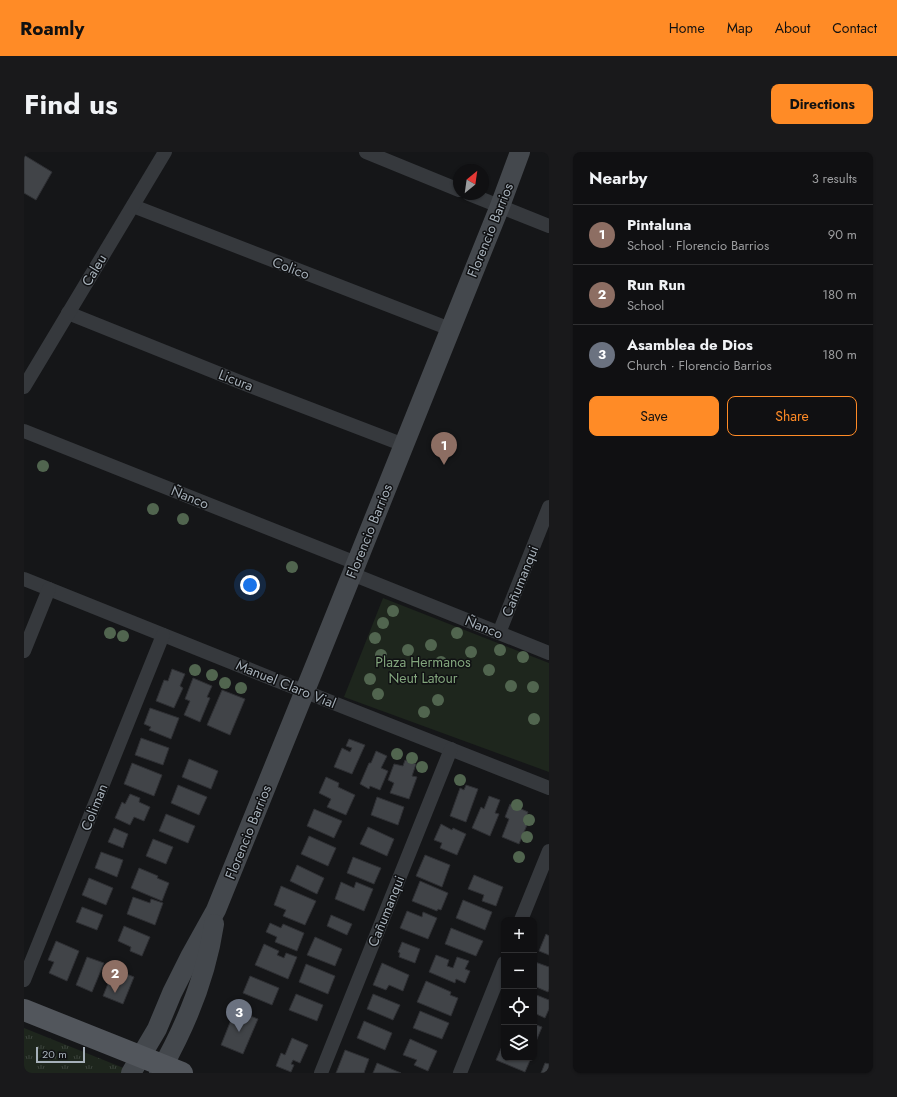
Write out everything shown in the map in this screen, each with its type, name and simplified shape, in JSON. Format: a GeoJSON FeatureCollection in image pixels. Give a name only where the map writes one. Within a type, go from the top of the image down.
{"type":"FeatureCollection","features":[{"type":"Feature","properties":{"kind":"main road","name":"Florencio Barrios"},"geometry":{"type":"LineString","coordinates":[[136,1065],[156,1029],[191,955],[216,910],[500,206],[520,152]]}},
{"type":"Feature","properties":{"kind":"main road","name":"Florencio Barrios"},"geometry":{"type":"LineString","coordinates":[[168,1070],[182,1029],[192,1008],[207,962],[216,910]]}},
{"type":"Feature","properties":{"kind":"main road"},"geometry":{"type":"LineString","coordinates":[[24,1010],[136,1065],[168,1070]]}},
{"type":"Feature","properties":{"kind":"street","name":"Caleu"},"geometry":{"type":"LineString","coordinates":[[24,387],[165,152]]}},
{"type":"Feature","properties":{"kind":"street"},"geometry":{"type":"LineString","coordinates":[[366,152],[453,188]]}},
{"type":"Feature","properties":{"kind":"street"},"geometry":{"type":"LineString","coordinates":[[484,200],[549,226]]}},
{"type":"Feature","properties":{"kind":"street","name":"Colico"},"geometry":{"type":"LineString","coordinates":[[133,206],[450,329]]}},
{"type":"Feature","properties":{"kind":"street","name":"Licura"},"geometry":{"type":"LineString","coordinates":[[68,313],[240,382],[404,445]]}},
{"type":"Feature","properties":{"kind":"street","name":"Ñanco"},"geometry":{"type":"LineString","coordinates":[[24,431],[354,569],[499,633],[549,653]]}},
{"type":"Feature","properties":{"kind":"street","name":"Cañumanqui"},"geometry":{"type":"LineString","coordinates":[[499,633],[549,507]]}},
{"type":"Feature","properties":{"kind":"street","name":"Manuel Claro Vial"},"geometry":{"type":"LineString","coordinates":[[24,579],[549,788]]}},
{"type":"Feature","properties":{"kind":"street"},"geometry":{"type":"LineString","coordinates":[[24,651],[49,589]]}},
{"type":"Feature","properties":{"kind":"street","name":"Coliman"},"geometry":{"type":"LineString","coordinates":[[24,980],[163,635]]}},
{"type":"Feature","properties":{"kind":"street","name":"Cañumanqui"},"geometry":{"type":"LineString","coordinates":[[321,1073],[451,749]]}},
{"type":"Feature","properties":{"kind":"street"},"geometry":{"type":"LineString","coordinates":[[522,917],[549,851]]}},
{"type":"Feature","properties":{"kind":"street"},"geometry":{"type":"LineString","coordinates":[[460,1073],[501,970]]}},
{"type":"Feature","properties":{"kind":"green space","name":"Plaza Hermanos Neut Latour"},"geometry":{"type":"Polygon","coordinates":[[[383,598],[549,663],[549,772],[344,697],[383,598]]]}},
{"type":"Feature","properties":{"kind":"green space"},"geometry":{"type":"Polygon","coordinates":[[[24,1028],[126,1069],[123,1073],[24,1073],[24,1028]]]}},
{"type":"Feature","properties":{"kind":"building"},"geometry":{"type":"Polygon","coordinates":[[[24,155],[52,172],[36,200],[24,193],[24,155]]]}},
{"type":"Feature","properties":{"kind":"building"},"geometry":{"type":"Polygon","coordinates":[[[172,669],[185,674],[180,686],[183,688],[174,708],[156,701],[164,680],[168,681],[172,669]]]}},
{"type":"Feature","properties":{"kind":"building"},"geometry":{"type":"Polygon","coordinates":[[[193,678],[212,686],[207,697],[210,698],[200,722],[184,715],[190,701],[185,699],[193,678]]]}},
{"type":"Feature","properties":{"kind":"building"},"geometry":{"type":"Polygon","coordinates":[[[222,690],[245,699],[230,735],[207,725],[222,690]]]}},
{"type":"Feature","properties":{"kind":"building"},"geometry":{"type":"Polygon","coordinates":[[[150,708],[179,718],[171,739],[149,730],[151,727],[144,724],[150,708]]]}},
{"type":"Feature","properties":{"kind":"building"},"geometry":{"type":"Polygon","coordinates":[[[141,738],[169,748],[163,765],[135,755],[141,738]]]}},
{"type":"Feature","properties":{"kind":"building"},"geometry":{"type":"Polygon","coordinates":[[[349,739],[365,745],[352,774],[334,767],[342,748],[350,752],[352,748],[346,746],[349,739]]]}},
{"type":"Feature","properties":{"kind":"building"},"geometry":{"type":"Polygon","coordinates":[[[376,751],[387,756],[381,768],[388,771],[380,790],[370,786],[369,789],[360,784],[376,751]]]}},
{"type":"Feature","properties":{"kind":"building"},"geometry":{"type":"Polygon","coordinates":[[[189,759],[218,771],[211,789],[182,777],[189,759]]]}},
{"type":"Feature","properties":{"kind":"building"},"geometry":{"type":"Polygon","coordinates":[[[405,760],[416,764],[412,776],[417,777],[409,799],[390,793],[394,783],[388,780],[394,764],[403,766],[405,760]]]}},
{"type":"Feature","properties":{"kind":"building"},"geometry":{"type":"Polygon","coordinates":[[[132,763],[162,775],[154,796],[124,784],[132,763]]]}},
{"type":"Feature","properties":{"kind":"building"},"geometry":{"type":"Polygon","coordinates":[[[326,777],[339,783],[338,787],[355,795],[346,815],[327,807],[331,799],[319,793],[326,777]]]}},
{"type":"Feature","properties":{"kind":"building"},"geometry":{"type":"Polygon","coordinates":[[[178,785],[207,797],[199,815],[171,803],[178,785]]]}},
{"type":"Feature","properties":{"kind":"building"},"geometry":{"type":"Polygon","coordinates":[[[466,785],[478,789],[466,822],[450,816],[460,788],[464,790],[466,785]]]}},
{"type":"Feature","properties":{"kind":"building"},"geometry":{"type":"Polygon","coordinates":[[[130,794],[140,798],[139,802],[150,807],[144,821],[134,817],[130,825],[115,818],[122,802],[125,804],[130,794]]]}},
{"type":"Feature","properties":{"kind":"building"},"geometry":{"type":"Polygon","coordinates":[[[489,796],[500,800],[495,813],[499,814],[490,836],[472,828],[481,807],[484,809],[489,796]]]}},
{"type":"Feature","properties":{"kind":"building"},"geometry":{"type":"Polygon","coordinates":[[[377,797],[404,807],[398,825],[371,815],[377,797]]]}},
{"type":"Feature","properties":{"kind":"building"},"geometry":{"type":"Polygon","coordinates":[[[510,804],[528,812],[524,823],[527,825],[519,844],[502,837],[509,819],[505,817],[510,804]]]}},
{"type":"Feature","properties":{"kind":"building"},"geometry":{"type":"Polygon","coordinates":[[[314,809],[342,821],[334,838],[307,826],[314,809]]]}},
{"type":"Feature","properties":{"kind":"building"},"geometry":{"type":"Polygon","coordinates":[[[166,814],[195,826],[188,843],[159,831],[166,814]]]}},
{"type":"Feature","properties":{"kind":"building"},"geometry":{"type":"Polygon","coordinates":[[[441,824],[452,830],[453,828],[466,834],[457,855],[440,848],[442,843],[434,840],[441,824]]]}},
{"type":"Feature","properties":{"kind":"building"},"geometry":{"type":"Polygon","coordinates":[[[368,827],[394,839],[387,856],[360,844],[368,827]]]}},
{"type":"Feature","properties":{"kind":"building"},"geometry":{"type":"Polygon","coordinates":[[[114,828],[128,834],[123,848],[108,842],[114,828]]]}},
{"type":"Feature","properties":{"kind":"building"},"geometry":{"type":"Polygon","coordinates":[[[309,836],[336,848],[328,866],[301,854],[309,836]]]}},
{"type":"Feature","properties":{"kind":"building"},"geometry":{"type":"Polygon","coordinates":[[[153,839],[173,847],[166,864],[146,856],[153,839]]]}},
{"type":"Feature","properties":{"kind":"building"},"geometry":{"type":"Polygon","coordinates":[[[101,852],[123,860],[117,877],[95,868],[101,852]]]}},
{"type":"Feature","properties":{"kind":"building"},"geometry":{"type":"Polygon","coordinates":[[[425,855],[450,865],[442,887],[416,876],[425,855]]]}},
{"type":"Feature","properties":{"kind":"building"},"geometry":{"type":"Polygon","coordinates":[[[353,857],[381,868],[374,884],[347,873],[353,857]]]}},
{"type":"Feature","properties":{"kind":"building"},"geometry":{"type":"Polygon","coordinates":[[[297,865],[324,878],[317,894],[290,881],[297,865]]]}},
{"type":"Feature","properties":{"kind":"building"},"geometry":{"type":"Polygon","coordinates":[[[139,868],[158,876],[157,878],[169,883],[162,901],[131,888],[139,868]]]}},
{"type":"Feature","properties":{"kind":"building"},"geometry":{"type":"Polygon","coordinates":[[[474,875],[503,887],[496,906],[482,901],[484,895],[468,889],[474,875]]]}},
{"type":"Feature","properties":{"kind":"building"},"geometry":{"type":"Polygon","coordinates":[[[89,878],[113,888],[106,905],[82,895],[89,878]]]}},
{"type":"Feature","properties":{"kind":"building"},"geometry":{"type":"Polygon","coordinates":[[[420,881],[448,893],[441,910],[438,909],[437,911],[412,901],[420,881]]]}},
{"type":"Feature","properties":{"kind":"building"},"geometry":{"type":"Polygon","coordinates":[[[341,882],[354,888],[356,882],[373,889],[364,911],[335,899],[341,882]]]}},
{"type":"Feature","properties":{"kind":"building"},"geometry":{"type":"Polygon","coordinates":[[[281,886],[316,901],[305,925],[283,916],[286,910],[274,905],[281,886]]]}},
{"type":"Feature","properties":{"kind":"building"},"geometry":{"type":"Polygon","coordinates":[[[133,897],[150,903],[151,899],[163,903],[155,925],[127,914],[133,897]]]}},
{"type":"Feature","properties":{"kind":"building"},"geometry":{"type":"Polygon","coordinates":[[[463,900],[492,912],[485,930],[456,918],[463,900]]]}},
{"type":"Feature","properties":{"kind":"building"},"geometry":{"type":"Polygon","coordinates":[[[82,907],[103,915],[97,930],[76,922],[82,907]]]}},
{"type":"Feature","properties":{"kind":"building"},"geometry":{"type":"Polygon","coordinates":[[[407,911],[422,917],[423,912],[437,918],[428,939],[400,928],[407,911]]]}},
{"type":"Feature","properties":{"kind":"building"},"geometry":{"type":"Polygon","coordinates":[[[331,915],[352,924],[347,935],[327,926],[331,915]]]}},
{"type":"Feature","properties":{"kind":"building"},"geometry":{"type":"Polygon","coordinates":[[[270,923],[281,928],[283,924],[304,933],[297,951],[275,942],[277,937],[266,932],[270,923]]]}},
{"type":"Feature","properties":{"kind":"building"},"geometry":{"type":"Polygon","coordinates":[[[124,926],[150,937],[142,956],[130,951],[131,947],[118,941],[124,926]]]}},
{"type":"Feature","properties":{"kind":"building"},"geometry":{"type":"Polygon","coordinates":[[[451,928],[483,941],[476,956],[445,944],[451,928]]]}},
{"type":"Feature","properties":{"kind":"building"},"geometry":{"type":"Polygon","coordinates":[[[546,934],[549,936],[549,955],[539,951],[546,934]]]}},
{"type":"Feature","properties":{"kind":"building"},"geometry":{"type":"Polygon","coordinates":[[[315,937],[342,949],[335,966],[307,955],[315,937]]]}},
{"type":"Feature","properties":{"kind":"building"},"geometry":{"type":"Polygon","coordinates":[[[56,941],[79,951],[67,981],[49,973],[54,962],[48,960],[56,941]]]}},
{"type":"Feature","properties":{"kind":"building"},"geometry":{"type":"Polygon","coordinates":[[[402,942],[420,949],[415,963],[399,957],[400,953],[398,952],[402,942]]]}},
{"type":"Feature","properties":{"kind":"building"},"geometry":{"type":"Polygon","coordinates":[[[264,944],[279,951],[277,955],[284,958],[286,953],[297,957],[288,979],[255,965],[264,944]]]}},
{"type":"Feature","properties":{"kind":"building"},"geometry":{"type":"Polygon","coordinates":[[[436,955],[449,960],[447,966],[453,968],[457,957],[469,961],[465,969],[470,971],[465,983],[456,979],[455,983],[429,972],[436,955]]]}},
{"type":"Feature","properties":{"kind":"building"},"geometry":{"type":"Polygon","coordinates":[[[87,957],[104,963],[92,992],[76,985],[87,957]]]}},
{"type":"Feature","properties":{"kind":"building"},"geometry":{"type":"Polygon","coordinates":[[[382,963],[409,975],[403,991],[389,985],[386,990],[373,985],[382,963]]]}},
{"type":"Feature","properties":{"kind":"building"},"geometry":{"type":"Polygon","coordinates":[[[537,963],[549,967],[548,992],[537,987],[537,963]]]}},
{"type":"Feature","properties":{"kind":"building"},"geometry":{"type":"Polygon","coordinates":[[[306,964],[335,976],[328,994],[299,982],[306,964]]]}},
{"type":"Feature","properties":{"kind":"building"},"geometry":{"type":"Polygon","coordinates":[[[114,969],[134,977],[123,1004],[103,996],[114,969]]]}},
{"type":"Feature","properties":{"kind":"building"},"geometry":{"type":"Polygon","coordinates":[[[250,976],[279,988],[272,1005],[243,993],[250,976]]]}},
{"type":"Feature","properties":{"kind":"building"},"geometry":{"type":"Polygon","coordinates":[[[426,981],[451,992],[450,995],[458,998],[451,1016],[417,1002],[426,981]]]}},
{"type":"Feature","properties":{"kind":"building"},"geometry":{"type":"Polygon","coordinates":[[[296,994],[323,1005],[317,1021],[289,1010],[296,994]]]}},
{"type":"Feature","properties":{"kind":"building"},"geometry":{"type":"Polygon","coordinates":[[[373,994],[400,1005],[393,1020],[367,1009],[373,994]]]}},
{"type":"Feature","properties":{"kind":"building"},"geometry":{"type":"Polygon","coordinates":[[[537,995],[549,1000],[549,1009],[545,1018],[537,1014],[537,995]]]}},
{"type":"Feature","properties":{"kind":"building"},"geometry":{"type":"Polygon","coordinates":[[[235,1010],[258,1019],[243,1054],[221,1045],[235,1010]]]}},
{"type":"Feature","properties":{"kind":"building"},"geometry":{"type":"Polygon","coordinates":[[[420,1011],[449,1023],[442,1039],[413,1028],[420,1011]]]}},
{"type":"Feature","properties":{"kind":"building"},"geometry":{"type":"Polygon","coordinates":[[[364,1021],[392,1033],[385,1050],[357,1038],[364,1021]]]}},
{"type":"Feature","properties":{"kind":"building"},"geometry":{"type":"Polygon","coordinates":[[[537,1025],[542,1027],[537,1039],[537,1025]]]}},
{"type":"Feature","properties":{"kind":"building"},"geometry":{"type":"Polygon","coordinates":[[[292,1038],[308,1045],[300,1063],[293,1060],[291,1064],[294,1065],[291,1072],[276,1066],[281,1053],[285,1055],[292,1038]]]}},
{"type":"Feature","properties":{"kind":"building"},"geometry":{"type":"Polygon","coordinates":[[[410,1039],[437,1051],[428,1071],[414,1065],[417,1060],[403,1055],[410,1039]]]}},
{"type":"Feature","properties":{"kind":"building"},"geometry":{"type":"Polygon","coordinates":[[[501,1049],[501,1061],[530,1061],[525,1072],[496,1060],[501,1049]]]}},
{"type":"Feature","properties":{"kind":"building"},"geometry":{"type":"Polygon","coordinates":[[[345,1050],[369,1059],[364,1073],[336,1073],[345,1050]]]}},
{"type":"Feature","properties":{"kind":"building"},"geometry":{"type":"Polygon","coordinates":[[[377,1063],[401,1073],[373,1073],[377,1063]]]}},
{"type":"Feature","properties":{"kind":"building"},"geometry":{"type":"Polygon","coordinates":[[[545,1063],[549,1064],[549,1073],[541,1073],[545,1063]]]}},
{"type":"Feature","properties":{"kind":"place","name":"Pintaluna"},"geometry":{"type":"Point","coordinates":[444,465]}},
{"type":"Feature","properties":{"kind":"place","name":"Run Run"},"geometry":{"type":"Point","coordinates":[115,993]}},
{"type":"Feature","properties":{"kind":"place","name":"Asamblea de Dios"},"geometry":{"type":"Point","coordinates":[239,1032]}}]}
